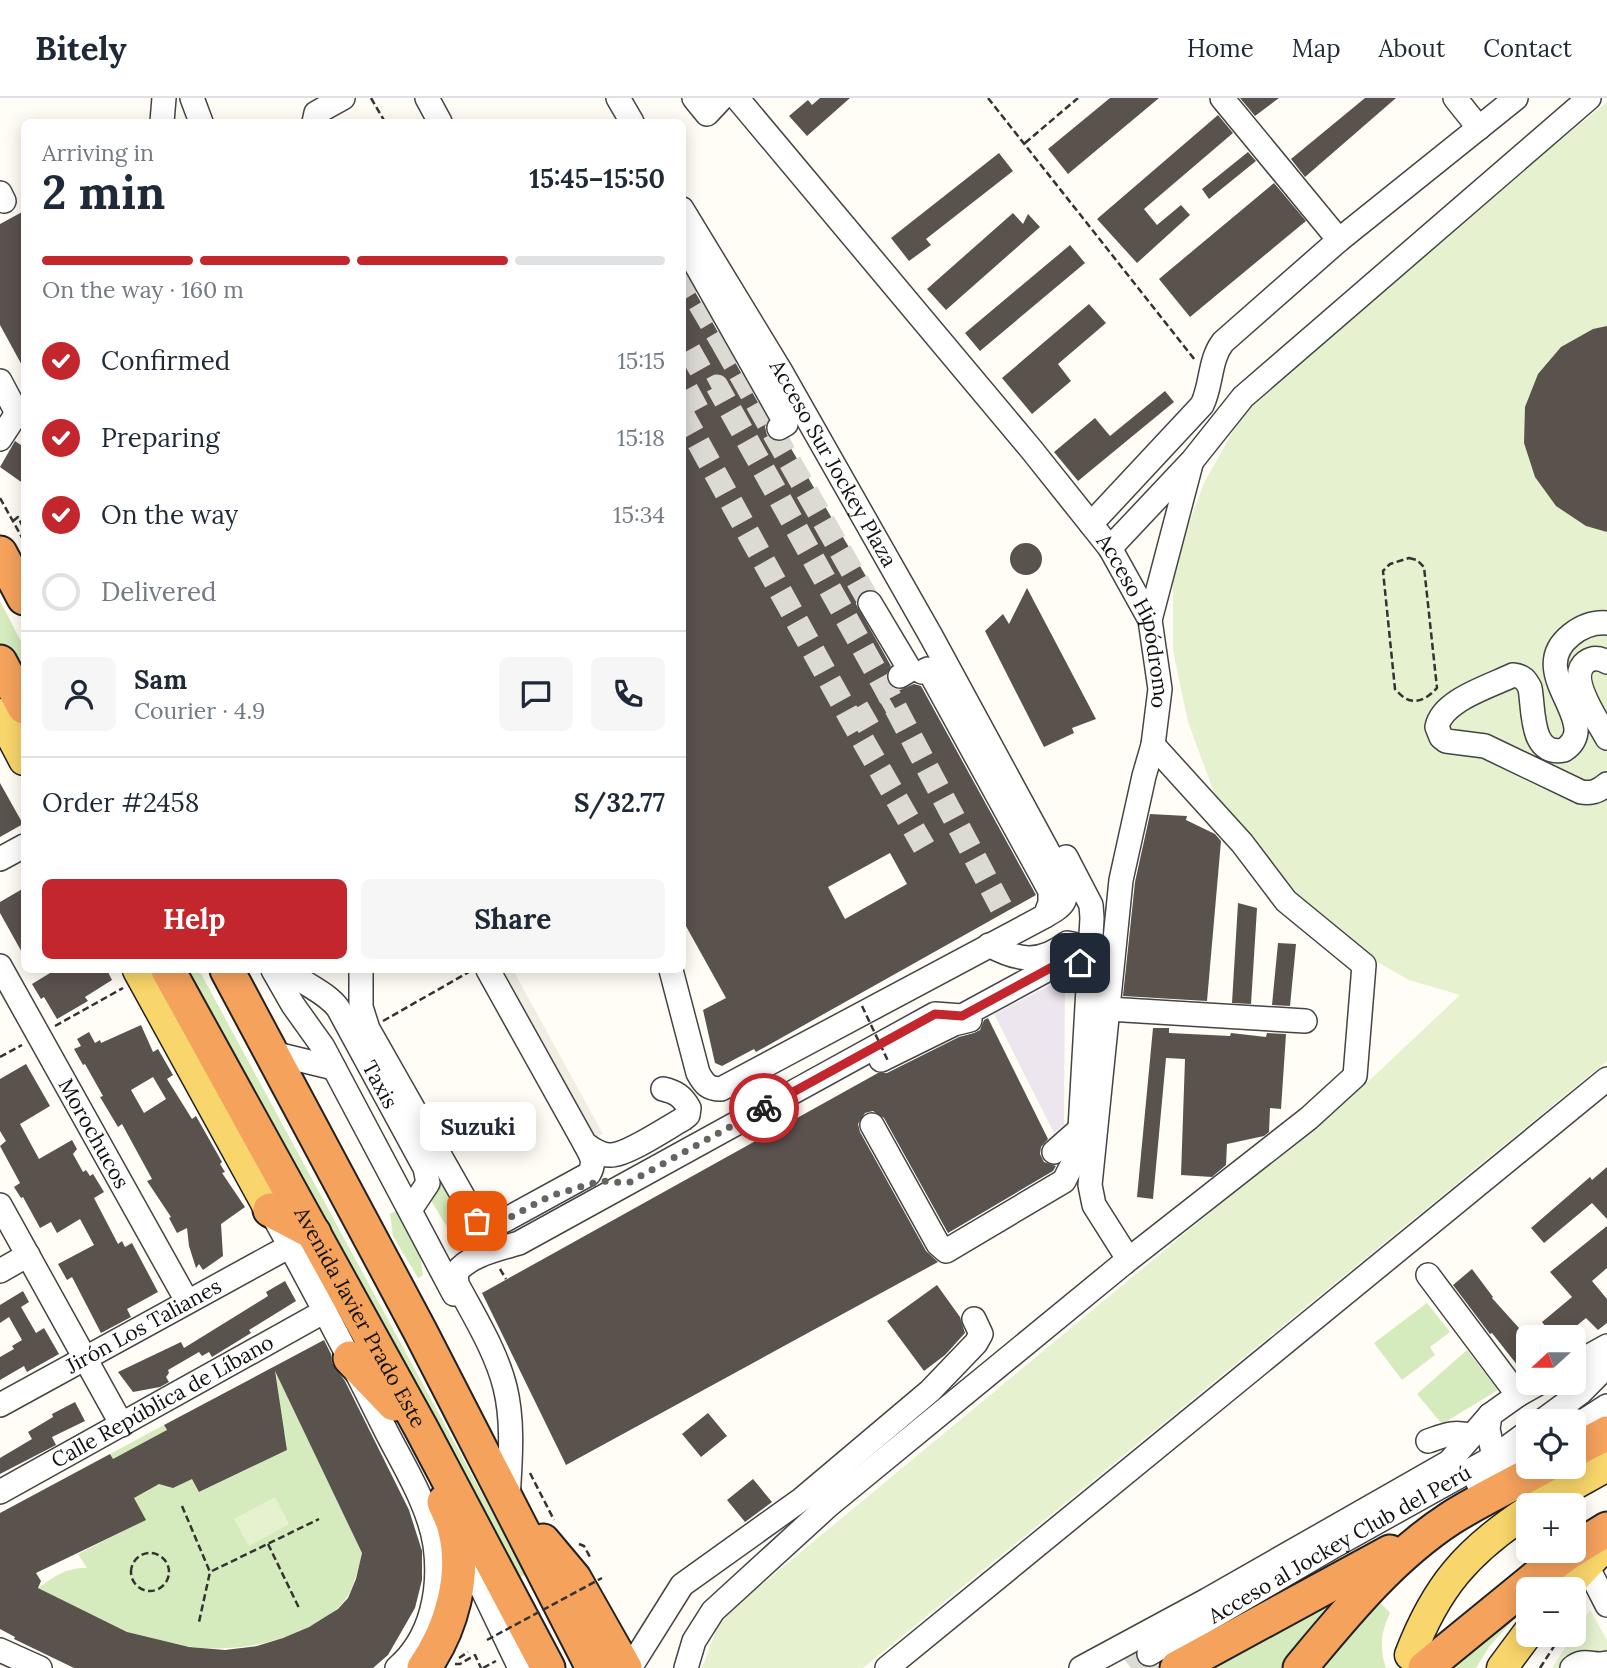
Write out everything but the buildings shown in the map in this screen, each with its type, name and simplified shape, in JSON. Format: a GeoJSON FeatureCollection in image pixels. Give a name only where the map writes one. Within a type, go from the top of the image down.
{"type":"FeatureCollection","features":[{"type":"Feature","properties":{"kind":"highway"},"geometry":{"type":"LineString","coordinates":[[0,553],[21,592]]}},
{"type":"Feature","properties":{"kind":"highway"},"geometry":{"type":"LineString","coordinates":[[0,662],[21,701]]}},
{"type":"Feature","properties":{"kind":"highway","name":"Avenida Javier Prado Este"},"geometry":{"type":"LineString","coordinates":[[169,973],[302,1240],[421,1428],[548,1668]]}},
{"type":"Feature","properties":{"kind":"highway","name":"Avenida Javier Prado Este"},"geometry":{"type":"LineString","coordinates":[[229,973],[593,1668]]}},
{"type":"Feature","properties":{"kind":"highway"},"geometry":{"type":"LineString","coordinates":[[270,1210],[302,1240]]}},
{"type":"Feature","properties":{"kind":"highway"},"geometry":{"type":"LineString","coordinates":[[350,1358],[421,1428],[432,1471],[455,1527],[457,1573],[451,1616],[439,1644],[438,1666]]}},
{"type":"Feature","properties":{"kind":"highway"},"geometry":{"type":"LineString","coordinates":[[1586,1444],[1607,1433]]}},
{"type":"Feature","properties":{"kind":"highway"},"geometry":{"type":"LineString","coordinates":[[1163,1661],[1238,1636],[1522,1479]]}},
{"type":"Feature","properties":{"kind":"highway"},"geometry":{"type":"LineString","coordinates":[[508,1502],[574,1578],[627,1668]]}},
{"type":"Feature","properties":{"kind":"highway"},"geometry":{"type":"LineString","coordinates":[[1300,1668],[1377,1580],[1451,1518]]}},
{"type":"Feature","properties":{"kind":"highway"},"geometry":{"type":"LineString","coordinates":[[1586,1547],[1607,1529]]}},
{"type":"Feature","properties":{"kind":"highway"},"geometry":{"type":"LineString","coordinates":[[1417,1662],[1545,1570],[1560,1563]]}},
{"type":"Feature","properties":{"kind":"main road"},"geometry":{"type":"LineString","coordinates":[[0,714],[21,754]]}},
{"type":"Feature","properties":{"kind":"main road","name":"Avenida Javier Prado Este"},"geometry":{"type":"LineString","coordinates":[[134,976],[270,1210]]}},
{"type":"Feature","properties":{"kind":"main road"},"geometry":{"type":"LineString","coordinates":[[1559,1493],[1607,1466]]}},
{"type":"Feature","properties":{"kind":"main road"},"geometry":{"type":"LineString","coordinates":[[1417,1662],[1423,1621],[1443,1587],[1467,1557],[1516,1519]]}},
{"type":"Feature","properties":{"kind":"main road"},"geometry":{"type":"LineString","coordinates":[[1586,1552],[1607,1544]]}},
{"type":"Feature","properties":{"kind":"main road"},"geometry":{"type":"LineString","coordinates":[[1503,1668],[1518,1647]]}},
{"type":"Feature","properties":{"kind":"street"},"geometry":{"type":"LineString","coordinates":[[162,119],[164,98]]}},
{"type":"Feature","properties":{"kind":"street"},"geometry":{"type":"LineString","coordinates":[[192,98],[200,119]]}},
{"type":"Feature","properties":{"kind":"street"},"geometry":{"type":"LineString","coordinates":[[313,119],[316,113],[343,98]]}},
{"type":"Feature","properties":{"kind":"street"},"geometry":{"type":"LineString","coordinates":[[427,98],[438,119]]}},
{"type":"Feature","properties":{"kind":"street"},"geometry":{"type":"LineString","coordinates":[[618,98],[630,119]]}},
{"type":"Feature","properties":{"kind":"street"},"geometry":{"type":"LineString","coordinates":[[694,98],[707,114],[722,98]]}},
{"type":"Feature","properties":{"kind":"street","name":"Acceso Hipódromo"},"geometry":{"type":"LineString","coordinates":[[737,98],[1110,548],[1150,620],[1160,690],[1153,745],[1121,880],[1090,1185],[1094,1205],[1125,1254],[1124,1263]]}},
{"type":"Feature","properties":{"kind":"street"},"geometry":{"type":"LineString","coordinates":[[1222,98],[1339,240]]}},
{"type":"Feature","properties":{"kind":"street"},"geometry":{"type":"LineString","coordinates":[[1455,98],[1479,128]]}},
{"type":"Feature","properties":{"kind":"street"},"geometry":{"type":"LineString","coordinates":[[1091,524],[1202,405],[1208,393],[1217,350],[1223,342],[1339,240],[1516,98]]}},
{"type":"Feature","properties":{"kind":"street"},"geometry":{"type":"LineString","coordinates":[[1110,548],[1192,461],[1243,397],[1590,98]]}},
{"type":"Feature","properties":{"kind":"street","name":"Acceso Sur Jockey Plaza"},"geometry":{"type":"LineString","coordinates":[[686,216],[780,370],[978,721],[1059,872]]}},
{"type":"Feature","properties":{"kind":"street"},"geometry":{"type":"LineString","coordinates":[[686,247],[786,424],[779,428]]}},
{"type":"Feature","properties":{"kind":"street"},"geometry":{"type":"LineString","coordinates":[[0,381],[17,413],[0,438]]}},
{"type":"Feature","properties":{"kind":"street"},"geometry":{"type":"LineString","coordinates":[[1150,620],[1192,461]]}},
{"type":"Feature","properties":{"kind":"street"},"geometry":{"type":"LineString","coordinates":[[0,553],[21,574]]}},
{"type":"Feature","properties":{"kind":"street"},"geometry":{"type":"LineString","coordinates":[[870,603],[911,674],[928,669],[1050,891],[1050,904],[1045,916]]}},
{"type":"Feature","properties":{"kind":"street"},"geometry":{"type":"LineString","coordinates":[[1607,623],[1591,624],[1574,632],[1560,647],[1556,677],[1576,727],[1574,740],[1564,750],[1546,749],[1538,740],[1530,688],[1519,676],[1513,675],[1451,705],[1441,715],[1437,727],[1446,741],[1485,746],[1581,792],[1598,791],[1607,784]]}},
{"type":"Feature","properties":{"kind":"street"},"geometry":{"type":"LineString","coordinates":[[1607,662],[1598,658],[1588,660],[1581,667],[1578,677],[1607,738]]}},
{"type":"Feature","properties":{"kind":"street"},"geometry":{"type":"LineString","coordinates":[[872,1125],[938,1244],[946,1251],[1064,1181],[1074,1161],[1080,1129],[1091,905],[999,738],[978,721]]}},
{"type":"Feature","properties":{"kind":"street"},"geometry":{"type":"LineString","coordinates":[[686,1668],[694,1641],[713,1611],[829,1505],[1124,1263],[1309,1118],[1355,1076],[1364,965],[1286,901],[1242,843],[1153,745]]}},
{"type":"Feature","properties":{"kind":"street"},"geometry":{"type":"LineString","coordinates":[[0,859],[21,848]]}},
{"type":"Feature","properties":{"kind":"street"},"geometry":{"type":"LineString","coordinates":[[672,973],[698,1073],[704,1084],[713,1089],[721,1089],[1060,908],[1065,901],[1066,891],[1059,872]]}},
{"type":"Feature","properties":{"kind":"street"},"geometry":{"type":"LineString","coordinates":[[989,946],[1011,957],[1029,958],[1054,953],[1067,943],[1079,922],[1080,900],[1068,877],[1059,872]]}},
{"type":"Feature","properties":{"kind":"street"},"geometry":{"type":"LineString","coordinates":[[1067,943],[1077,945],[1089,968]]}},
{"type":"Feature","properties":{"kind":"street"},"geometry":{"type":"LineString","coordinates":[[508,1502],[511,1449],[506,1390],[498,1367],[457,1284],[456,1273],[461,1267],[495,1260],[519,1243],[935,1014],[962,1016],[1067,959],[1089,968]]}},
{"type":"Feature","properties":{"kind":"street","name":"Morochucos"},"geometry":{"type":"LineString","coordinates":[[0,966],[187,1301]]}},
{"type":"Feature","properties":{"kind":"street"},"geometry":{"type":"LineString","coordinates":[[293,973],[293,1005],[323,1047],[482,1350],[498,1367]]}},
{"type":"Feature","properties":{"kind":"street"},"geometry":{"type":"LineString","coordinates":[[294,973],[312,1011],[323,1047]]}},
{"type":"Feature","properties":{"kind":"street","name":"Taxis"},"geometry":{"type":"LineString","coordinates":[[295,973],[307,986],[332,1000],[425,1168],[428,1183],[410,1210]]}},
{"type":"Feature","properties":{"kind":"street"},"geometry":{"type":"LineString","coordinates":[[361,973],[361,1007],[368,1029],[477,1221],[494,1226],[589,1174],[593,1159],[490,973]]}},
{"type":"Feature","properties":{"kind":"street"},"geometry":{"type":"LineString","coordinates":[[1108,1009],[1306,1021]]}},
{"type":"Feature","properties":{"kind":"street"},"geometry":{"type":"LineString","coordinates":[[805,1086],[850,1075],[954,1024],[974,1020]]}},
{"type":"Feature","properties":{"kind":"street"},"geometry":{"type":"LineString","coordinates":[[272,1053],[334,1068]]}},
{"type":"Feature","properties":{"kind":"street"},"geometry":{"type":"LineString","coordinates":[[887,1668],[1607,1079]]}},
{"type":"Feature","properties":{"kind":"street"},"geometry":{"type":"LineString","coordinates":[[585,1144],[592,1150],[612,1156],[623,1153],[688,1115],[690,1108],[684,1099],[663,1089]]}},
{"type":"Feature","properties":{"kind":"street"},"geometry":{"type":"LineString","coordinates":[[1054,1152],[1080,1129]]}},
{"type":"Feature","properties":{"kind":"street"},"geometry":{"type":"LineString","coordinates":[[495,1260],[550,1196],[600,1181],[628,1183]]}},
{"type":"Feature","properties":{"kind":"street"},"geometry":{"type":"LineString","coordinates":[[0,1205],[122,1424]]}},
{"type":"Feature","properties":{"kind":"street","name":"Jirón Los Talianes"},"geometry":{"type":"LineString","coordinates":[[0,1405],[302,1240]]}},
{"type":"Feature","properties":{"kind":"street","name":"Avenida Javier Prado Este"},"geometry":{"type":"LineString","coordinates":[[302,1240],[325,1311],[413,1485],[427,1516],[435,1546],[436,1577],[432,1614],[414,1649],[397,1668]]}},
{"type":"Feature","properties":{"kind":"street"},"geometry":{"type":"LineString","coordinates":[[0,1271],[28,1255]]}},
{"type":"Feature","properties":{"kind":"street"},"geometry":{"type":"LineString","coordinates":[[1428,1275],[1516,1392]]}},
{"type":"Feature","properties":{"kind":"street","name":"Calle República de Líbano"},"geometry":{"type":"LineString","coordinates":[[0,1492],[325,1311]]}},
{"type":"Feature","properties":{"kind":"street"},"geometry":{"type":"LineString","coordinates":[[627,1668],[682,1585],[802,1499],[930,1391],[976,1343],[981,1334],[974,1320]]}},
{"type":"Feature","properties":{"kind":"street"},"geometry":{"type":"LineString","coordinates":[[1586,1358],[1607,1346]]}},
{"type":"Feature","properties":{"kind":"street"},"geometry":{"type":"LineString","coordinates":[[1558,1409],[1580,1393],[1607,1366]]}},
{"type":"Feature","properties":{"kind":"street"},"geometry":{"type":"LineString","coordinates":[[1081,1668],[1219,1594],[1448,1462],[1490,1415],[1518,1395]]}},
{"type":"Feature","properties":{"kind":"street"},"geometry":{"type":"LineString","coordinates":[[1586,1420],[1607,1406]]}},
{"type":"Feature","properties":{"kind":"street"},"geometry":{"type":"LineString","coordinates":[[1490,1415],[1488,1429],[1494,1457]]}},
{"type":"Feature","properties":{"kind":"street"},"geometry":{"type":"LineString","coordinates":[[1428,1441],[1461,1432],[1470,1436]]}},
{"type":"Feature","properties":{"kind":"street","name":"Acceso al Jockey Club del Perú"},"geometry":{"type":"LineString","coordinates":[[1163,1661],[1334,1546],[1494,1457],[1516,1441]]}},
{"type":"Feature","properties":{"kind":"street"},"geometry":{"type":"LineString","coordinates":[[1238,1636],[1269,1603],[1329,1566],[1516,1463]]}},
{"type":"Feature","properties":{"kind":"street"},"geometry":{"type":"LineString","coordinates":[[455,1527],[478,1583],[520,1668]]}},
{"type":"Feature","properties":{"kind":"street"},"geometry":{"type":"LineString","coordinates":[[1582,1563],[1607,1605]]}},
{"type":"Feature","properties":{"kind":"street"},"geometry":{"type":"LineString","coordinates":[[0,1650],[40,1668]]}},
{"type":"Feature","properties":{"kind":"street"},"geometry":{"type":"LineString","coordinates":[[1572,1668],[1584,1662],[1599,1665],[1607,1663]]}},
{"type":"Feature","properties":{"kind":"path"},"geometry":{"type":"LineString","coordinates":[[371,98],[383,119]]}},
{"type":"Feature","properties":{"kind":"path"},"geometry":{"type":"LineString","coordinates":[[988,98],[1210,379]]}},
{"type":"Feature","properties":{"kind":"path"},"geometry":{"type":"LineString","coordinates":[[1025,143],[1078,98]]}},
{"type":"Feature","properties":{"kind":"path"},"geometry":{"type":"LineString","coordinates":[[0,498],[21,536]]}},
{"type":"Feature","properties":{"kind":"path"},"geometry":{"type":"LineString","coordinates":[[13,521],[18,517],[21,523]]}},
{"type":"Feature","properties":{"kind":"path"},"geometry":{"type":"LineString","coordinates":[[1401,559],[1417,560],[1424,567],[1437,688],[1428,698],[1416,701],[1403,699],[1395,689],[1383,571],[1401,559]]}},
{"type":"Feature","properties":{"kind":"path"},"geometry":{"type":"LineString","coordinates":[[368,1029],[467,973]]}},
{"type":"Feature","properties":{"kind":"path"},"geometry":{"type":"LineString","coordinates":[[49,1029],[134,976]]}},
{"type":"Feature","properties":{"kind":"path"},"geometry":{"type":"LineString","coordinates":[[862,1006],[889,1063]]}},
{"type":"Feature","properties":{"kind":"path"},"geometry":{"type":"LineString","coordinates":[[0,1057],[26,1042]]}},
{"type":"Feature","properties":{"kind":"path"},"geometry":{"type":"LineString","coordinates":[[495,1260],[506,1279]]}},
{"type":"Feature","properties":{"kind":"path"},"geometry":{"type":"LineString","coordinates":[[529,1465],[530,1476],[559,1529]]}},
{"type":"Feature","properties":{"kind":"path"},"geometry":{"type":"LineString","coordinates":[[182,1506],[210,1572],[198,1622]]}},
{"type":"Feature","properties":{"kind":"path"},"geometry":{"type":"LineString","coordinates":[[210,1572],[319,1519]]}},
{"type":"Feature","properties":{"kind":"path"},"geometry":{"type":"LineString","coordinates":[[268,1544],[300,1610]]}},
{"type":"Feature","properties":{"kind":"path"},"geometry":{"type":"LineString","coordinates":[[147,1552],[160,1555],[168,1566],[165,1584],[155,1591],[143,1591],[130,1577],[132,1563],[147,1552]]}},
{"type":"Feature","properties":{"kind":"path"},"geometry":{"type":"LineString","coordinates":[[481,1632],[487,1641],[602,1578]]}},
{"type":"Feature","properties":{"kind":"path"},"geometry":{"type":"LineString","coordinates":[[588,1584],[594,1596]]}},
{"type":"Feature","properties":{"kind":"path"},"geometry":{"type":"LineString","coordinates":[[1540,1668],[1554,1647]]}},
{"type":"Feature","properties":{"kind":"path"},"geometry":{"type":"LineString","coordinates":[[438,1666],[460,1664],[475,1655],[482,1668],[496,1661],[491,1651]]}},
{"type":"Feature","properties":{"kind":"shaded area"},"geometry":{"type":"Polygon","coordinates":[[[498,973],[515,973],[603,1134],[590,1141],[498,973]]]}},
{"type":"Feature","properties":{"kind":"shaded area"},"geometry":{"type":"Polygon","coordinates":[[[1065,978],[1064,1125],[1054,1133],[994,1014],[1065,978]]]}},
{"type":"Feature","properties":{"kind":"green space"},"geometry":{"type":"Polygon","coordinates":[[[1607,102],[1607,1061],[863,1668],[702,1668],[717,1628],[731,1610],[1371,1079],[1460,995],[1409,980],[1323,931],[1216,798],[1188,722],[1173,651],[1173,565],[1204,483],[1260,383],[1607,102]]]}},
{"type":"Feature","properties":{"kind":"green space"},"geometry":{"type":"Polygon","coordinates":[[[0,601],[21,641],[21,686],[0,648],[0,601]]]}},
{"type":"Feature","properties":{"kind":"green space"},"geometry":{"type":"Polygon","coordinates":[[[181,973],[201,973],[526,1575],[516,1578],[181,973]]]}},
{"type":"Feature","properties":{"kind":"green space"},"geometry":{"type":"Polygon","coordinates":[[[434,1163],[483,1233],[478,1242],[460,1228],[448,1229],[429,1197],[434,1163]]]}},
{"type":"Feature","properties":{"kind":"green space"},"geometry":{"type":"Polygon","coordinates":[[[399,1209],[418,1241],[423,1275],[418,1278],[393,1236],[390,1214],[399,1209]]]}},
{"type":"Feature","properties":{"kind":"green space"},"geometry":{"type":"Polygon","coordinates":[[[1427,1303],[1450,1332],[1430,1347],[1435,1355],[1402,1380],[1374,1343],[1427,1303]]]}},
{"type":"Feature","properties":{"kind":"green space"},"geometry":{"type":"Polygon","coordinates":[[[1467,1350],[1498,1390],[1442,1424],[1417,1394],[1467,1350]]]}},
{"type":"Feature","properties":{"kind":"green space"},"geometry":{"type":"Polygon","coordinates":[[[273,1367],[362,1553],[354,1584],[334,1612],[311,1626],[275,1640],[233,1648],[191,1647],[117,1629],[38,1588],[66,1571],[87,1568],[78,1554],[145,1520],[110,1454],[164,1425],[200,1492],[287,1450],[285,1433],[256,1376],[273,1367]]]}},
{"type":"Feature","properties":{"kind":"green space"},"geometry":{"type":"Polygon","coordinates":[[[275,1497],[289,1524],[249,1546],[234,1519],[275,1497]]]}},
{"type":"Feature","properties":{"kind":"green space"},"geometry":{"type":"Polygon","coordinates":[[[1355,1582],[1281,1668],[1196,1668],[1355,1582]]]}},
{"type":"Feature","properties":{"kind":"green space"},"geometry":{"type":"Polygon","coordinates":[[[1378,1600],[1390,1613],[1382,1640],[1386,1668],[1318,1668],[1378,1600]]]}},
{"type":"Feature","properties":{"kind":"green space"},"geometry":{"type":"Polygon","coordinates":[[[1590,1610],[1607,1640],[1607,1668],[1552,1668],[1566,1647],[1586,1647],[1586,1616],[1590,1610]]]}},
{"type":"Feature","properties":{"kind":"green space"},"geometry":{"type":"Polygon","coordinates":[[[1516,1613],[1516,1617],[1489,1647],[1476,1668],[1448,1668],[1516,1613]]]}},
{"type":"Feature","properties":{"kind":"tunnel"},"geometry":{"type":"LineString","coordinates":[[686,281],[723,344],[686,365]]}},
{"type":"Feature","properties":{"kind":"tunnel"},"geometry":{"type":"LineString","coordinates":[[723,344],[870,603]]}},
{"type":"Feature","properties":{"kind":"tunnel"},"geometry":{"type":"LineString","coordinates":[[686,403],[717,386],[884,686],[1001,907]]}},
{"type":"Feature","properties":{"kind":"tunnel"},"geometry":{"type":"LineString","coordinates":[[686,420],[924,847]]}},
{"type":"Feature","properties":{"kind":"tunnel"},"geometry":{"type":"LineString","coordinates":[[853,723],[891,701]]}},
{"type":"Feature","properties":{"kind":"tunnel"},"geometry":{"type":"LineString","coordinates":[[1131,1668],[1149,1654]]}},
{"type":"Feature","properties":{"kind":"way so far"},"geometry":{"type":"LineString","coordinates":[[477,1221],[494,1226],[550,1196],[600,1181],[628,1183],[764,1108]]}},
{"type":"Feature","properties":{"kind":"place","name":"Suzuki"},"geometry":{"type":"Point","coordinates":[477,1221]}},
{"type":"Feature","properties":{"kind":"route"},"geometry":{"type":"LineString","coordinates":[[764,1108],[935,1014],[953,1013],[962,1016],[1067,959],[1080,963]]}}]}
